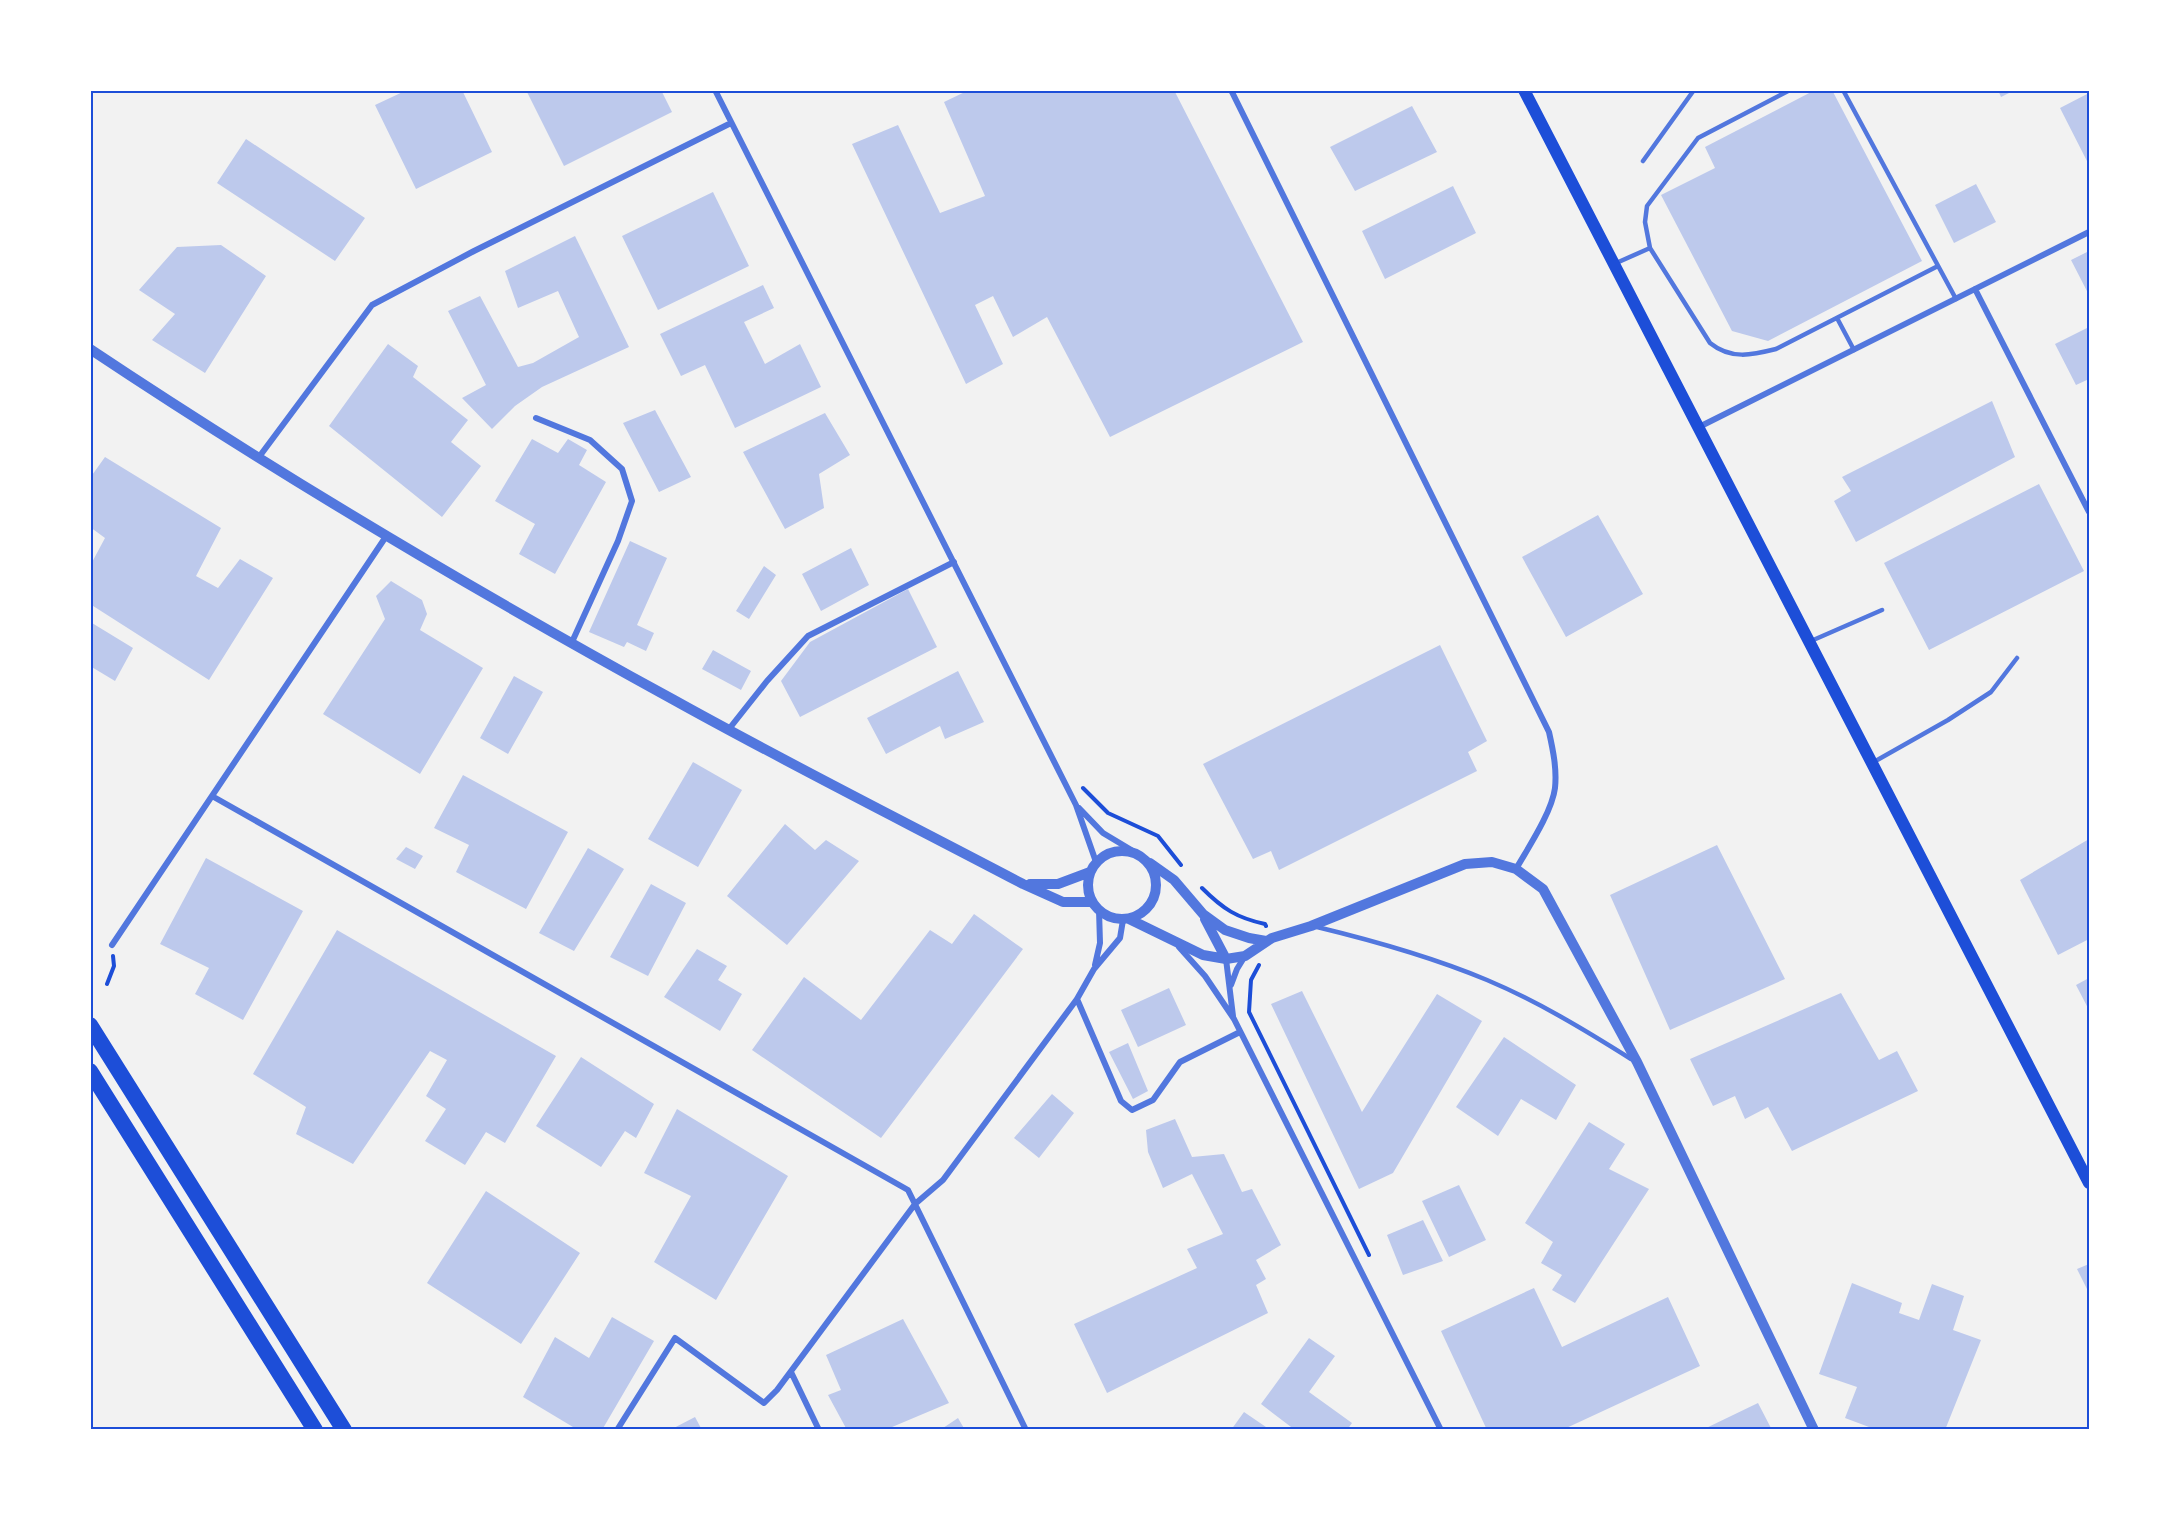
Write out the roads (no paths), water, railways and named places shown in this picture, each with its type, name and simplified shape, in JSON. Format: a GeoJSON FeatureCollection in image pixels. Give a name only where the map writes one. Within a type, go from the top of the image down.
{"type":"FeatureCollection","features":[{"type":"Feature","properties":{"kind":"highway"},"geometry":{"type":"LineString","coordinates":[[90,1025],[344,1430]]}},
{"type":"Feature","properties":{"kind":"highway"},"geometry":{"type":"LineString","coordinates":[[90,1071],[315,1430]]}},
{"type":"Feature","properties":{"kind":"main road"},"geometry":{"type":"LineString","coordinates":[[1524,90],[2089,1183]]}},
{"type":"Feature","properties":{"kind":"street"},"geometry":{"type":"LineString","coordinates":[[714,90],[1076,806],[1093,867],[1087,882],[1088,893],[1095,906],[1100,943],[1094,969]]}},
{"type":"Feature","properties":{"kind":"street"},"geometry":{"type":"LineString","coordinates":[[1231,90],[1550,732],[1555,761],[1554,790],[1539,830],[1516,869]]}},
{"type":"Feature","properties":{"kind":"street"},"geometry":{"type":"LineString","coordinates":[[259,457],[372,305],[731,123]]}},
{"type":"Feature","properties":{"kind":"street"},"geometry":{"type":"LineString","coordinates":[[1699,427],[2089,232]]}},
{"type":"Feature","properties":{"kind":"street"},"geometry":{"type":"LineString","coordinates":[[1976,289],[2089,512]]}},
{"type":"Feature","properties":{"kind":"street"},"geometry":{"type":"LineString","coordinates":[[90,349],[164,399],[387,535],[572,642],[675,701],[1023,884],[1063,902],[1095,906],[1106,915],[1126,919],[1203,955],[1226,959],[1245,956]]}},
{"type":"Feature","properties":{"kind":"street"},"geometry":{"type":"LineString","coordinates":[[536,418],[590,440],[622,469],[632,501],[618,541],[572,642]]}},
{"type":"Feature","properties":{"kind":"street"},"geometry":{"type":"LineString","coordinates":[[112,945],[387,535]]}},
{"type":"Feature","properties":{"kind":"street"},"geometry":{"type":"LineString","coordinates":[[729,729],[767,681],[808,636],[954,562]]}},
{"type":"Feature","properties":{"kind":"street"},"geometry":{"type":"LineString","coordinates":[[212,796],[908,1190],[1026,1430]]}},
{"type":"Feature","properties":{"kind":"street"},"geometry":{"type":"LineString","coordinates":[[1076,806],[1103,833],[1138,854],[1174,880],[1203,914],[1226,959],[1234,1019]]}},
{"type":"Feature","properties":{"kind":"street"},"geometry":{"type":"LineString","coordinates":[[1023,884],[1058,884],[1093,867],[1105,855],[1115,851],[1127,850],[1138,854]]}},
{"type":"Feature","properties":{"kind":"street"},"geometry":{"type":"LineString","coordinates":[[1230,988],[1245,956],[1269,940],[1311,926],[1465,864],[1492,862],[1516,869],[1543,889],[1637,1062],[1814,1430]]}},
{"type":"Feature","properties":{"kind":"street"},"geometry":{"type":"LineString","coordinates":[[1126,919],[1140,914],[1149,907],[1155,896],[1157,885],[1155,873],[1149,863]]}},
{"type":"Feature","properties":{"kind":"street"},"geometry":{"type":"LineString","coordinates":[[1203,914],[1225,930],[1249,938],[1269,940]]}},
{"type":"Feature","properties":{"kind":"street"},"geometry":{"type":"LineString","coordinates":[[617,1430],[675,1338],[764,1402],[790,1372],[915,1203],[943,1180],[1077,999],[1094,969],[1120,938],[1126,919]]}},
{"type":"Feature","properties":{"kind":"street"},"geometry":{"type":"LineString","coordinates":[[1175,942],[1205,976],[1234,1019],[1441,1430]]}},
{"type":"Feature","properties":{"kind":"street"},"geometry":{"type":"LineString","coordinates":[[1077,999],[1121,1101],[1132,1110],[1153,1100],[1180,1062],[1240,1032]]}},
{"type":"Feature","properties":{"kind":"street"},"geometry":{"type":"LineString","coordinates":[[790,1372],[819,1430]]}},
{"type":"Feature","properties":{"kind":"lane"},"geometry":{"type":"LineString","coordinates":[[1643,161],[1694,90]]}},
{"type":"Feature","properties":{"kind":"lane"},"geometry":{"type":"LineString","coordinates":[[1790,90],[1698,138],[1647,206],[1645,222],[1650,248],[1710,343],[1720,351],[1733,355],[1753,355],[1776,349],[1938,266]]}},
{"type":"Feature","properties":{"kind":"lane"},"geometry":{"type":"LineString","coordinates":[[1843,90],[1956,299]]}},
{"type":"Feature","properties":{"kind":"lane"},"geometry":{"type":"LineString","coordinates":[[1614,264],[1650,248]]}},
{"type":"Feature","properties":{"kind":"lane"},"geometry":{"type":"LineString","coordinates":[[1837,318],[1854,350]]}},
{"type":"Feature","properties":{"kind":"lane"},"geometry":{"type":"LineString","coordinates":[[1809,642],[1882,610]]}},
{"type":"Feature","properties":{"kind":"lane"},"geometry":{"type":"LineString","coordinates":[[1872,764],[1991,692],[2017,658]]}},
{"type":"Feature","properties":{"kind":"lane"},"geometry":{"type":"LineString","coordinates":[[1311,926],[1430,958],[1489,981],[1548,1010],[1637,1062]]}}]}
